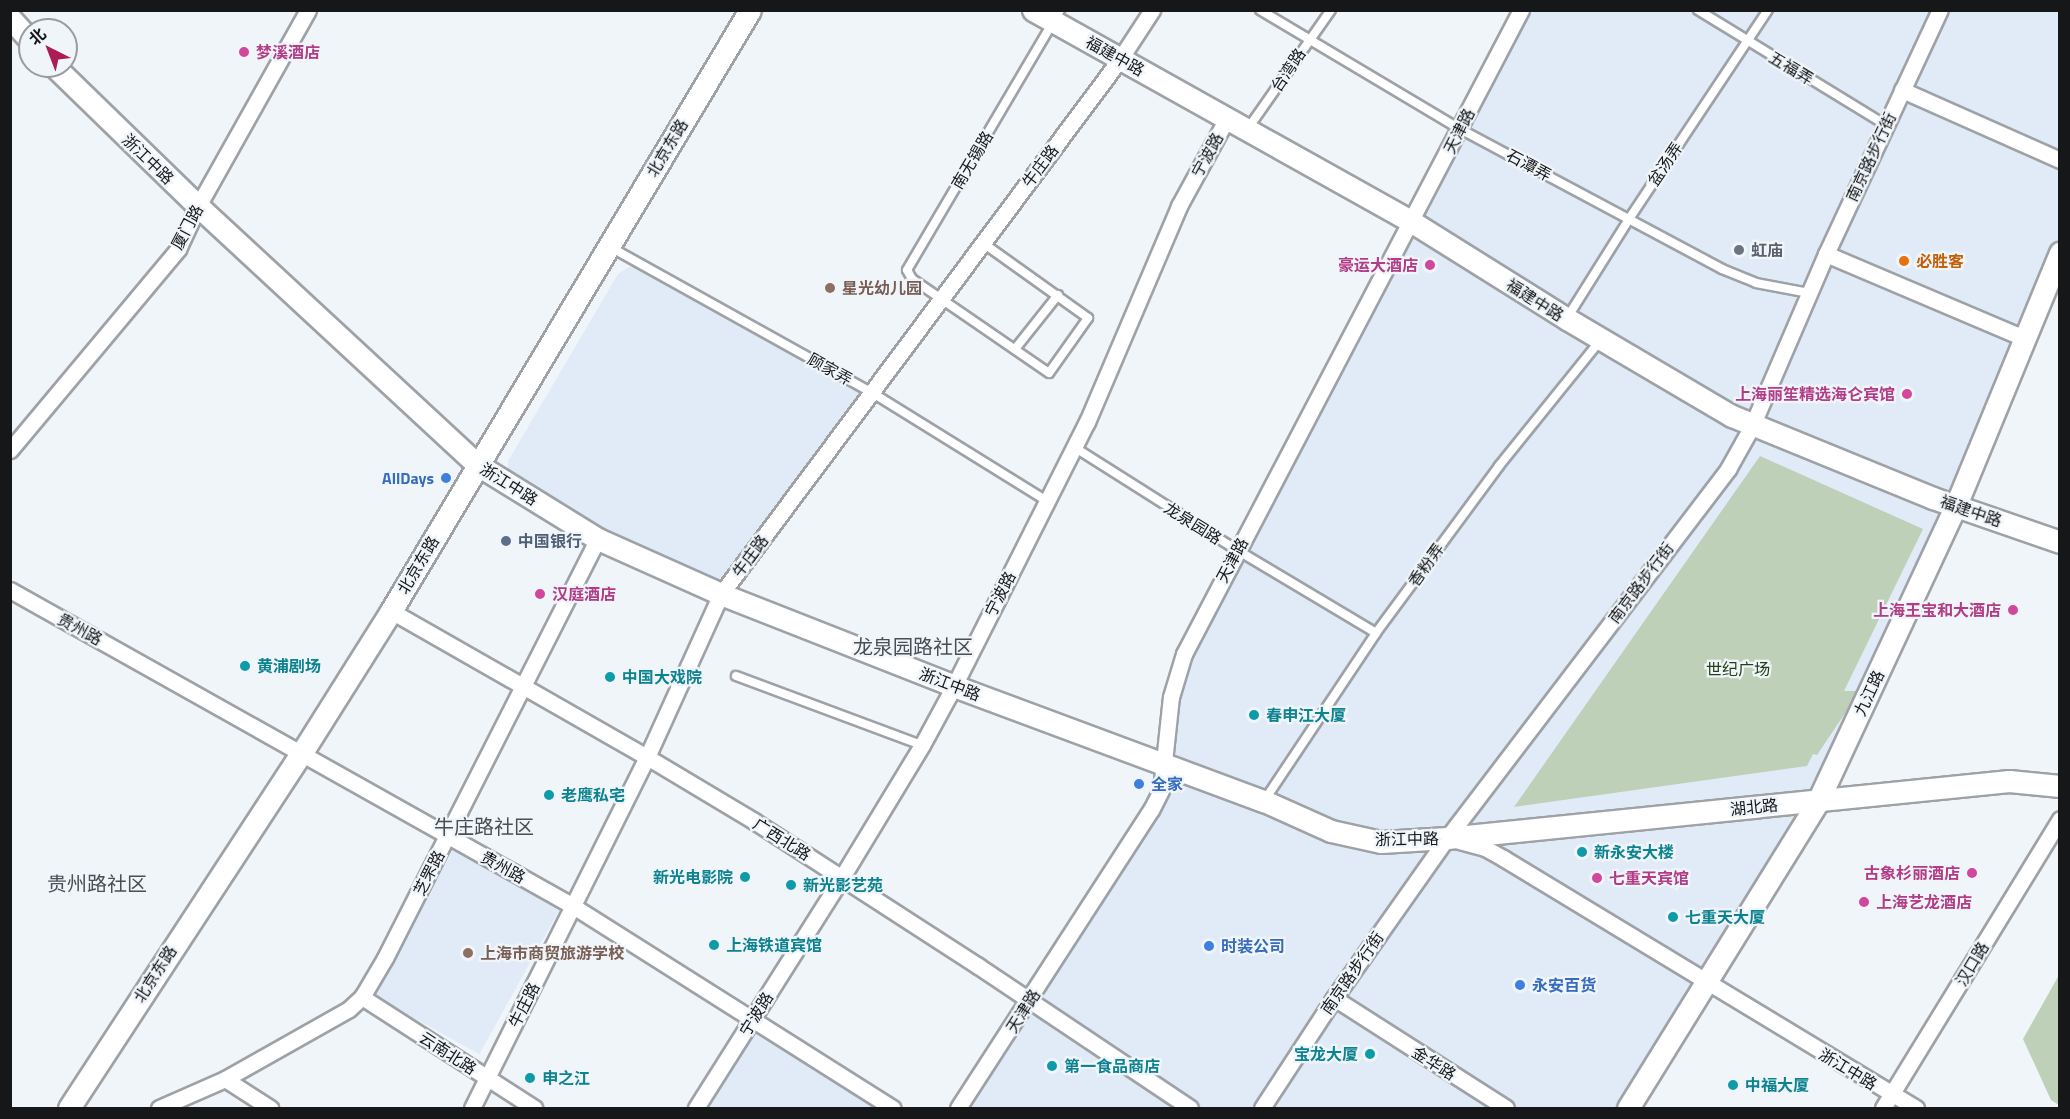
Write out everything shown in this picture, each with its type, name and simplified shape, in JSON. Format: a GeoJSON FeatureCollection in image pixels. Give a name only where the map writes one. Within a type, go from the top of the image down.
{"type":"FeatureCollection","features":[{"type":"Feature","properties":{"kind":"street","name":"厦门路"},"geometry":{"type":"LineString","coordinates":[[10,450],[178,249],[198,206],[308,10]]}},
{"type":"Feature","properties":{"kind":"street"},"geometry":{"type":"LineString","coordinates":[[692,106],[696,79],[736,10]]}},
{"type":"Feature","properties":{"kind":"street","name":"北京东路"},"geometry":{"type":"LineString","coordinates":[[69,1108],[301,754],[391,611],[750,10]]}},
{"type":"Feature","properties":{"kind":"street","name":"福建中路"},"geometry":{"type":"LineString","coordinates":[[1033,10],[1057,16],[1120,58],[1226,120],[1412,222],[1601,340],[1752,426],[1933,498],[2060,542]]}},
{"type":"Feature","properties":{"kind":"street"},"geometry":{"type":"LineString","coordinates":[[1120,58],[1152,10]]}},
{"type":"Feature","properties":{"kind":"street","name":"天津路"},"geometry":{"type":"LineString","coordinates":[[958,1108],[1029,1003],[1152,810],[1161,790],[1171,697],[1184,654],[1521,10]]}},
{"type":"Feature","properties":{"kind":"street","name":"南京路步行街"},"geometry":{"type":"LineString","coordinates":[[1262,1108],[1334,998],[1448,838],[1728,469],[1752,426],[1826,254],[1940,10]]}},
{"type":"Feature","properties":{"kind":"street","name":"牛庄路"},"geometry":{"type":"LineString","coordinates":[[472,1108],[647,757],[721,594],[1120,58]]}},
{"type":"Feature","properties":{"kind":"street","name":"浙江中路"},"geometry":{"type":"LineString","coordinates":[[66,78],[198,206],[478,465],[598,539],[721,594],[954,686],[1264,801],[1331,831],[1381,842],[1448,838],[1494,853],[1707,984],[1887,1102],[1916,1108]]}},
{"type":"Feature","properties":{"kind":"street"},"geometry":{"type":"LineString","coordinates":[[1902,90],[2060,160]]}},
{"type":"Feature","properties":{"kind":"street","name":"宁波路"},"geometry":{"type":"LineString","coordinates":[[696,1108],[842,877],[922,745],[954,686],[1112,368],[1179,206],[1226,120]]}},
{"type":"Feature","properties":{"kind":"street","name":"九江路"},"geometry":{"type":"LineString","coordinates":[[1628,1108],[1707,984],[1818,801],[1956,505],[2060,253]]}},
{"type":"Feature","properties":{"kind":"street"},"geometry":{"type":"LineString","coordinates":[[1826,254],[2024,338]]}},
{"type":"Feature","properties":{"kind":"street","name":"芝罘路"},"geometry":{"type":"LineString","coordinates":[[159,1108],[225,1079],[349,1009],[362,997],[525,687],[598,539]]}},
{"type":"Feature","properties":{"kind":"street","name":"贵州路"},"geometry":{"type":"LineString","coordinates":[[10,590],[573,906],[892,1108]]}},
{"type":"Feature","properties":{"kind":"street","name":"广西北路"},"geometry":{"type":"LineString","coordinates":[[391,611],[647,757],[842,877],[1190,1108]]}},
{"type":"Feature","properties":{"kind":"street","name":"湖北路"},"geometry":{"type":"LineString","coordinates":[[1448,838],[2009,781],[2060,786]]}},
{"type":"Feature","properties":{"kind":"street","name":"汉口路"},"geometry":{"type":"LineString","coordinates":[[1887,1102],[2060,819]]}},
{"type":"Feature","properties":{"kind":"street","name":"云南北路"},"geometry":{"type":"LineString","coordinates":[[362,997],[534,1108]]}},
{"type":"Feature","properties":{"kind":"street","name":"金华路"},"geometry":{"type":"LineString","coordinates":[[1334,998],[1506,1108]]}},
{"type":"Feature","properties":{"kind":"street"},"geometry":{"type":"LineString","coordinates":[[225,1079],[270,1108]]}},
{"type":"Feature","properties":{"kind":"lane","name":"石潭弄"},"geometry":{"type":"LineString","coordinates":[[1260,10],[1460,129],[1722,269],[1756,283],[1809,293]]}},
{"type":"Feature","properties":{"kind":"lane","name":"台湾路"},"geometry":{"type":"LineString","coordinates":[[1246,131],[1331,10]]}},
{"type":"Feature","properties":{"kind":"lane","name":"五福弄"},"geometry":{"type":"LineString","coordinates":[[1698,10],[1886,124]]}},
{"type":"Feature","properties":{"kind":"lane","name":"盆汤弄"},"geometry":{"type":"LineString","coordinates":[[1567,319],[1629,219],[1768,10]]}},
{"type":"Feature","properties":{"kind":"lane","name":"南无锡路"},"geometry":{"type":"LineString","coordinates":[[941,299],[912,279],[907,270],[1057,16]]}},
{"type":"Feature","properties":{"kind":"lane"},"geometry":{"type":"LineString","coordinates":[[941,299],[1049,373],[1088,318],[983,243]]}},
{"type":"Feature","properties":{"kind":"lane","name":"顾家弄"},"geometry":{"type":"LineString","coordinates":[[608,246],[871,392],[1047,501]]}},
{"type":"Feature","properties":{"kind":"lane"},"geometry":{"type":"LineString","coordinates":[[1015,349],[1058,295]]}},
{"type":"Feature","properties":{"kind":"lane","name":"香粉弄"},"geometry":{"type":"LineString","coordinates":[[1264,801],[1376,633],[1499,466],[1601,340]]}},
{"type":"Feature","properties":{"kind":"lane","name":"龙泉园路"},"geometry":{"type":"LineString","coordinates":[[1074,447],[1237,550],[1376,633]]}},
{"type":"Feature","properties":{"kind":"lane"},"geometry":{"type":"LineString","coordinates":[[736,676],[922,745]]}},
{"type":"Feature","properties":{"kind":"shaded area"},"geometry":{"type":"Polygon","coordinates":[[[1521,11],[2059,11],[2059,253],[1818,801],[1628,1108],[958,1108],[1151,810],[1184,654],[1521,11]]]}},
{"type":"Feature","properties":{"kind":"shaded area"},"geometry":{"type":"Polygon","coordinates":[[[629,267],[639,267],[862,390],[724,576],[716,581],[602,531],[511,477],[508,470],[508,461],[618,274],[629,267]]]}},
{"type":"Feature","properties":{"kind":"shaded area","name":"上海市商贸旅游学校"},"geometry":{"type":"Polygon","coordinates":[[[453,850],[560,909],[479,1054],[373,995],[453,850]]]}},
{"type":"Feature","properties":{"kind":"shaded area"},"geometry":{"type":"Polygon","coordinates":[[[753,1020],[892,1108],[696,1108],[753,1020]]]}},
{"type":"Feature","properties":{"kind":"green space","name":"世纪广场"},"geometry":{"type":"Polygon","coordinates":[[[1760,456],[1923,529],[1844,691],[1860,691],[1817,755],[1813,754],[1807,766],[1514,807],[1760,456]]]}},
{"type":"Feature","properties":{"kind":"green space"},"geometry":{"type":"Polygon","coordinates":[[[2059,975],[2059,1105],[2051,1100],[2023,1039],[2059,975]]]}},
{"type":"Feature","properties":{"kind":"place","name":"梦溪酒店"},"geometry":{"type":"Point","coordinates":[244,52]}},
{"type":"Feature","properties":{"kind":"place","name":"虹庙"},"geometry":{"type":"Point","coordinates":[1739,250]}},
{"type":"Feature","properties":{"kind":"place","name":"必胜客"},"geometry":{"type":"Point","coordinates":[1904,261]}},
{"type":"Feature","properties":{"kind":"place","name":"豪运大酒店"},"geometry":{"type":"Point","coordinates":[1430,265]}},
{"type":"Feature","properties":{"kind":"place","name":"星光幼儿园"},"geometry":{"type":"Point","coordinates":[830,288]}},
{"type":"Feature","properties":{"kind":"place","name":"上海丽笙精选海仑宾馆"},"geometry":{"type":"Point","coordinates":[1907,394]}},
{"type":"Feature","properties":{"kind":"place","name":"AllDays"},"geometry":{"type":"Point","coordinates":[446,478]}},
{"type":"Feature","properties":{"kind":"place","name":"中国银行"},"geometry":{"type":"Point","coordinates":[506,541]}},
{"type":"Feature","properties":{"kind":"place","name":"汉庭酒店"},"geometry":{"type":"Point","coordinates":[540,594]}},
{"type":"Feature","properties":{"kind":"place","name":"上海王宝和大酒店"},"geometry":{"type":"Point","coordinates":[2013,610]}},
{"type":"Feature","properties":{"kind":"place","name":"黄浦剧场"},"geometry":{"type":"Point","coordinates":[245,666]}},
{"type":"Feature","properties":{"kind":"place","name":"中国大戏院"},"geometry":{"type":"Point","coordinates":[610,677]}},
{"type":"Feature","properties":{"kind":"place","name":"春申江大厦"},"geometry":{"type":"Point","coordinates":[1254,715]}},
{"type":"Feature","properties":{"kind":"place","name":"全家"},"geometry":{"type":"Point","coordinates":[1139,784]}},
{"type":"Feature","properties":{"kind":"place","name":"老鹰私宅"},"geometry":{"type":"Point","coordinates":[549,795]}},
{"type":"Feature","properties":{"kind":"place","name":"新永安大楼"},"geometry":{"type":"Point","coordinates":[1582,852]}},
{"type":"Feature","properties":{"kind":"place","name":"古象杉丽酒店"},"geometry":{"type":"Point","coordinates":[1972,873]}},
{"type":"Feature","properties":{"kind":"place","name":"新光电影院"},"geometry":{"type":"Point","coordinates":[745,877]}},
{"type":"Feature","properties":{"kind":"place","name":"七重天宾馆"},"geometry":{"type":"Point","coordinates":[1597,878]}},
{"type":"Feature","properties":{"kind":"place","name":"新光影艺苑"},"geometry":{"type":"Point","coordinates":[791,885]}},
{"type":"Feature","properties":{"kind":"place","name":"上海艺龙酒店"},"geometry":{"type":"Point","coordinates":[1864,902]}},
{"type":"Feature","properties":{"kind":"place","name":"七重天大厦"},"geometry":{"type":"Point","coordinates":[1673,917]}},
{"type":"Feature","properties":{"kind":"place","name":"上海铁道宾馆"},"geometry":{"type":"Point","coordinates":[714,945]}},
{"type":"Feature","properties":{"kind":"place","name":"时装公司"},"geometry":{"type":"Point","coordinates":[1209,946]}},
{"type":"Feature","properties":{"kind":"place","name":"上海市商贸旅游学校"},"geometry":{"type":"Point","coordinates":[468,953]}},
{"type":"Feature","properties":{"kind":"place","name":"永安百货"},"geometry":{"type":"Point","coordinates":[1520,985]}},
{"type":"Feature","properties":{"kind":"place","name":"宝龙大厦"},"geometry":{"type":"Point","coordinates":[1370,1054]}},
{"type":"Feature","properties":{"kind":"place","name":"第一食品商店"},"geometry":{"type":"Point","coordinates":[1052,1066]}},
{"type":"Feature","properties":{"kind":"place","name":"申之江"},"geometry":{"type":"Point","coordinates":[530,1078]}},
{"type":"Feature","properties":{"kind":"place","name":"中福大厦"},"geometry":{"type":"Point","coordinates":[1733,1085]}},
{"type":"Feature","properties":{"kind":"district","name":"龙泉园路社区"},"geometry":{"type":"Point","coordinates":[913,646]}},
{"type":"Feature","properties":{"kind":"district","name":"牛庄路社区"},"geometry":{"type":"Point","coordinates":[484,826]}},
{"type":"Feature","properties":{"kind":"district","name":"贵州路社区"},"geometry":{"type":"Point","coordinates":[97,883]}}]}
